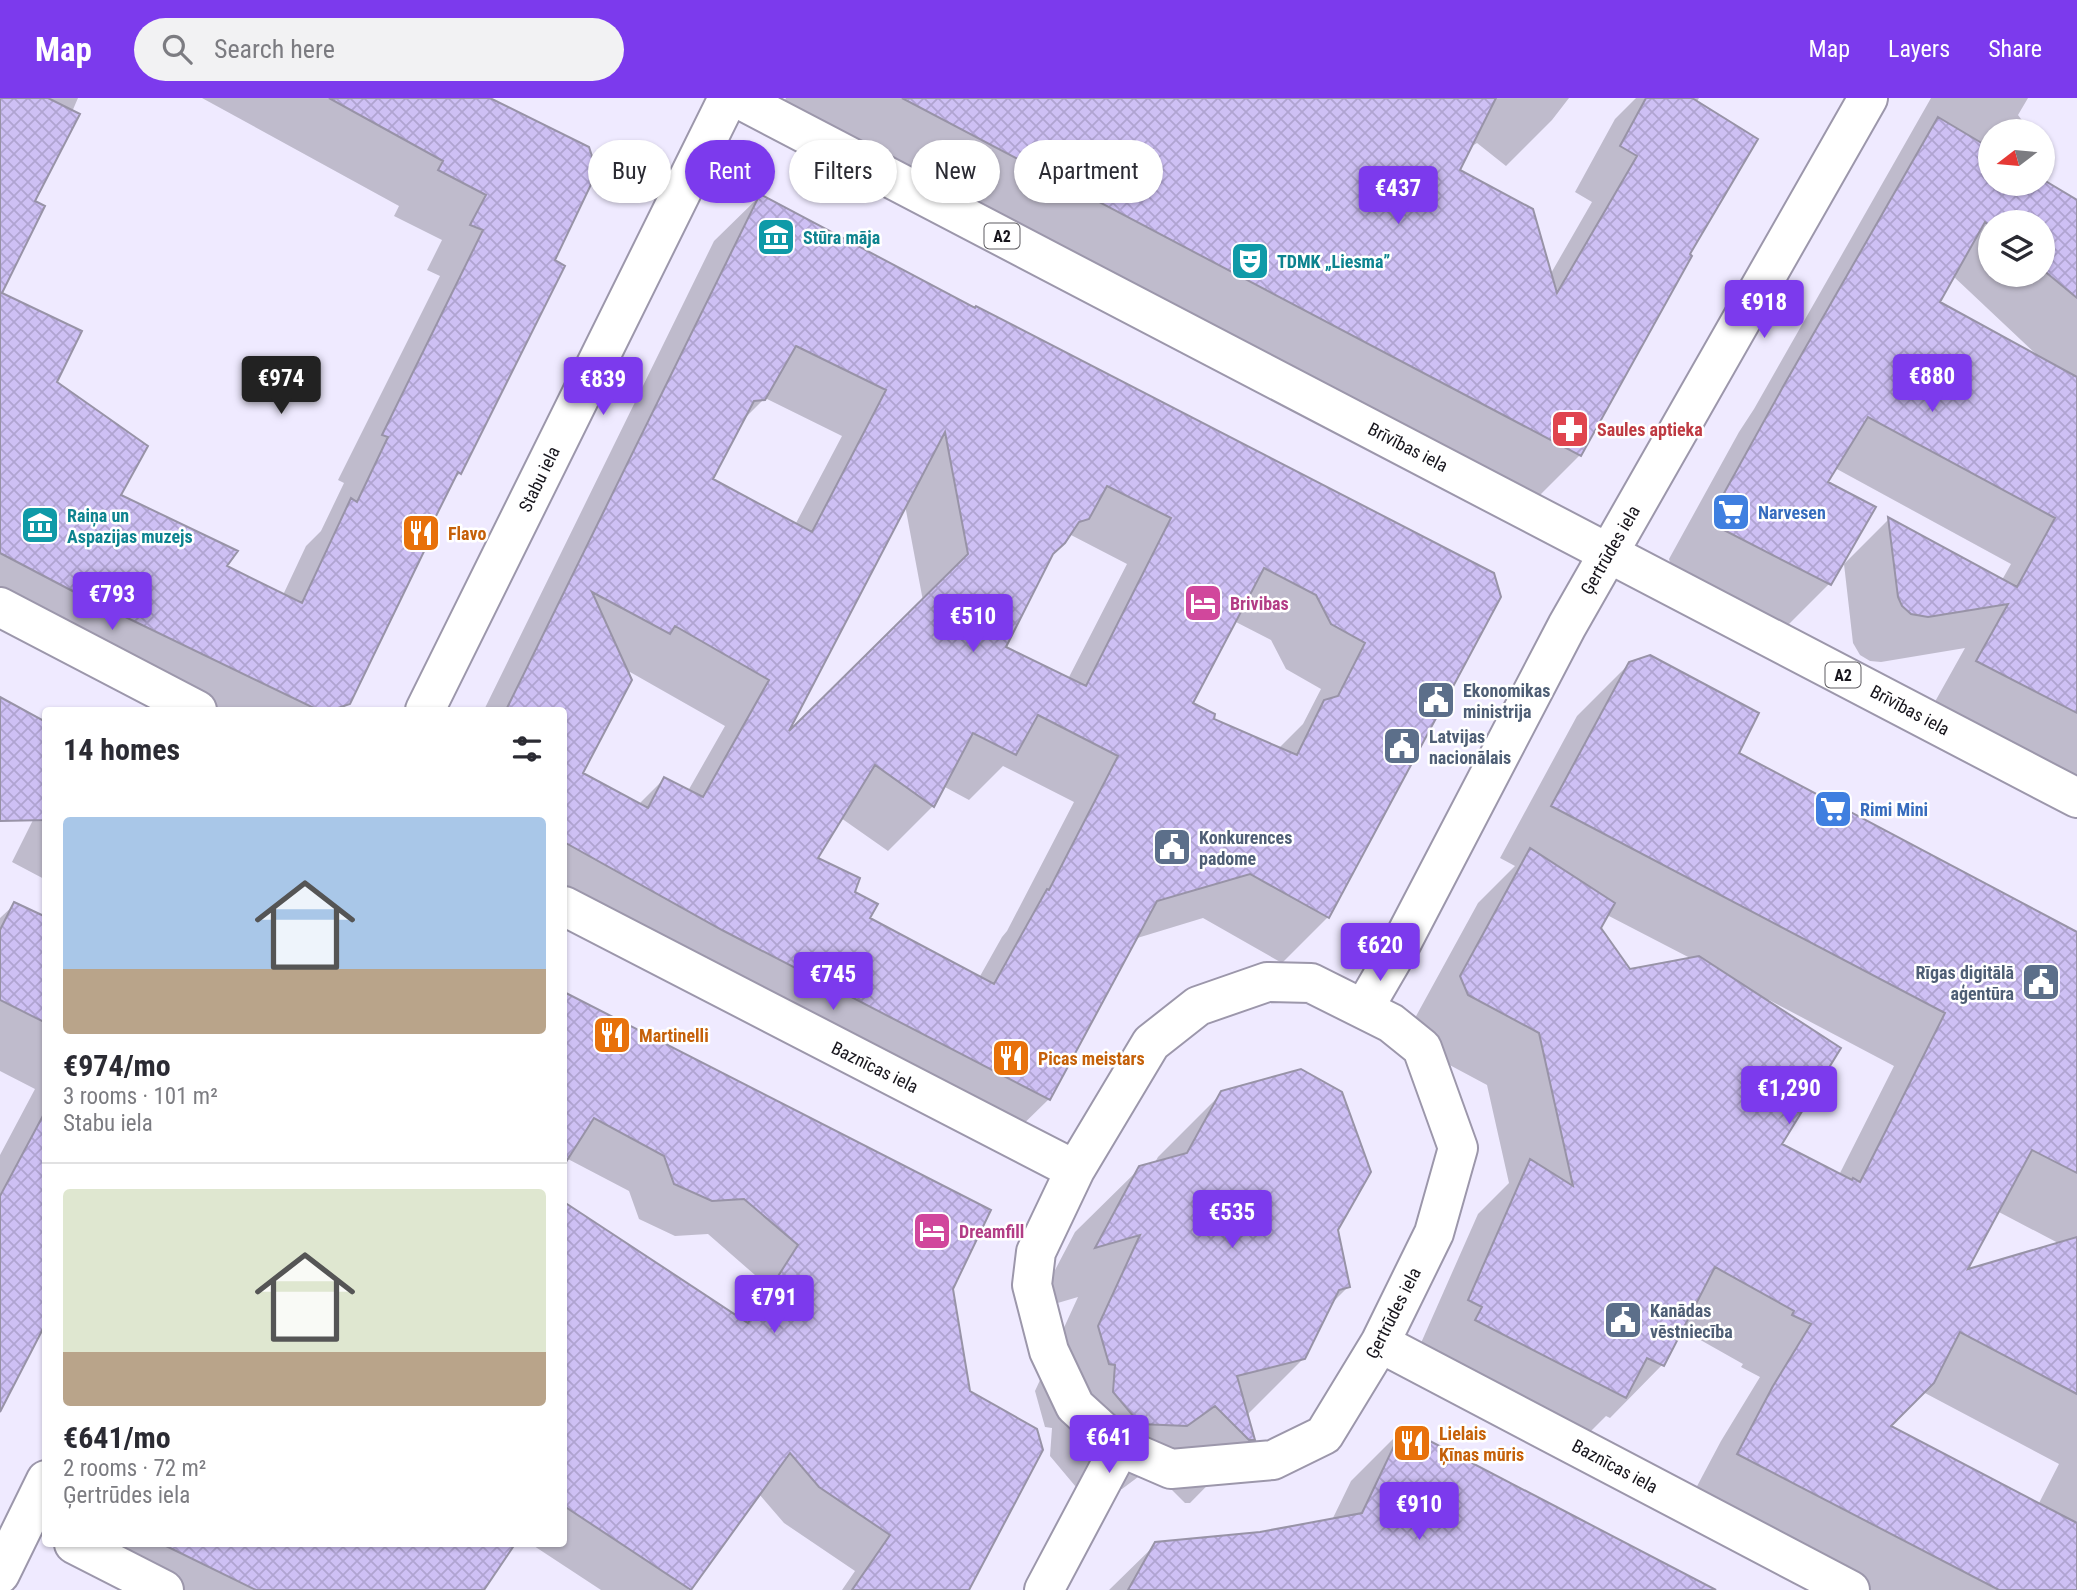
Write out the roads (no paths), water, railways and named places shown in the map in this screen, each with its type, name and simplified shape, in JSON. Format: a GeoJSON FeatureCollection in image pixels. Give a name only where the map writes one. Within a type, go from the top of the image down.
{"type":"FeatureCollection","features":[{"type":"Feature","properties":{"kind":"main road","name":"Stabu iela"},"geometry":{"type":"LineString","coordinates":[[426,707],[728,98]]}},
{"type":"Feature","properties":{"kind":"main road","name":"Brīvības iela"},"geometry":{"type":"LineString","coordinates":[[737,98],[1609,551],[2077,798]]}},
{"type":"Feature","properties":{"kind":"main road","name":"Ģertrūdes iela"},"geometry":{"type":"LineString","coordinates":[[1364,1009],[1609,551],[1868,98]]}},
{"type":"Feature","properties":{"kind":"main road"},"geometry":{"type":"LineString","coordinates":[[0,607],[191,707]]}},
{"type":"Feature","properties":{"kind":"main road","name":"Baznīcas iela"},"geometry":{"type":"LineString","coordinates":[[567,908],[1075,1170]]}},
{"type":"Feature","properties":{"kind":"main road","name":"Ģertrūdes iela"},"geometry":{"type":"LineString","coordinates":[[1267,982],[1311,983],[1364,1009],[1391,1023],[1422,1048],[1458,1148],[1434,1233],[1380,1343],[1324,1435],[1273,1460],[1171,1469],[1120,1447],[1075,1406],[1049,1351],[1032,1285],[1036,1252],[1075,1170],[1151,1043],[1198,1006],[1267,982]]}},
{"type":"Feature","properties":{"kind":"main road","name":"Baznīcas iela"},"geometry":{"type":"LineString","coordinates":[[1380,1343],[1850,1590]]}},
{"type":"Feature","properties":{"kind":"main road"},"geometry":{"type":"LineString","coordinates":[[1044,1590],[1120,1447]]}},
{"type":"Feature","properties":{"kind":"main road"},"geometry":{"type":"LineString","coordinates":[[0,1574],[24,1518],[42,1487]]}},
{"type":"Feature","properties":{"kind":"main road"},"geometry":{"type":"LineString","coordinates":[[80,1547],[164,1590]]}},
{"type":"Feature","properties":{"kind":"place","name":"Stūra māja"},"geometry":{"type":"Point","coordinates":[776,237]}},
{"type":"Feature","properties":{"kind":"place","name":"TDMK „Liesma”"},"geometry":{"type":"Point","coordinates":[1250,261]}},
{"type":"Feature","properties":{"kind":"place","name":"Saules aptieka"},"geometry":{"type":"Point","coordinates":[1570,429]}},
{"type":"Feature","properties":{"kind":"place","name":"Narvesen"},"geometry":{"type":"Point","coordinates":[1731,512]}},
{"type":"Feature","properties":{"kind":"place","name":"Raiņa un Aspazijas muzejs"},"geometry":{"type":"Point","coordinates":[40,525]}},
{"type":"Feature","properties":{"kind":"place","name":"Flavo"},"geometry":{"type":"Point","coordinates":[421,533]}},
{"type":"Feature","properties":{"kind":"place","name":"Brivibas"},"geometry":{"type":"Point","coordinates":[1203,603]}},
{"type":"Feature","properties":{"kind":"place","name":"Ekonomikas ministrija"},"geometry":{"type":"Point","coordinates":[1436,700]}},
{"type":"Feature","properties":{"kind":"place","name":"Latvijas nacionālais"},"geometry":{"type":"Point","coordinates":[1402,746]}},
{"type":"Feature","properties":{"kind":"place","name":"Rimi Mini"},"geometry":{"type":"Point","coordinates":[1833,809]}},
{"type":"Feature","properties":{"kind":"place","name":"Konkurences padome"},"geometry":{"type":"Point","coordinates":[1172,847]}},
{"type":"Feature","properties":{"kind":"place","name":"Rīgas digitālā aģentūra"},"geometry":{"type":"Point","coordinates":[2041,982]}},
{"type":"Feature","properties":{"kind":"place","name":"Martinelli"},"geometry":{"type":"Point","coordinates":[612,1035]}},
{"type":"Feature","properties":{"kind":"place","name":"Picas meistars"},"geometry":{"type":"Point","coordinates":[1011,1058]}},
{"type":"Feature","properties":{"kind":"place","name":"Dreamfill"},"geometry":{"type":"Point","coordinates":[932,1231]}},
{"type":"Feature","properties":{"kind":"place","name":"Kanādas vēstniecība"},"geometry":{"type":"Point","coordinates":[1623,1320]}},
{"type":"Feature","properties":{"kind":"place","name":"Lielais Ķīnas mūris"},"geometry":{"type":"Point","coordinates":[1412,1443]}}]}
